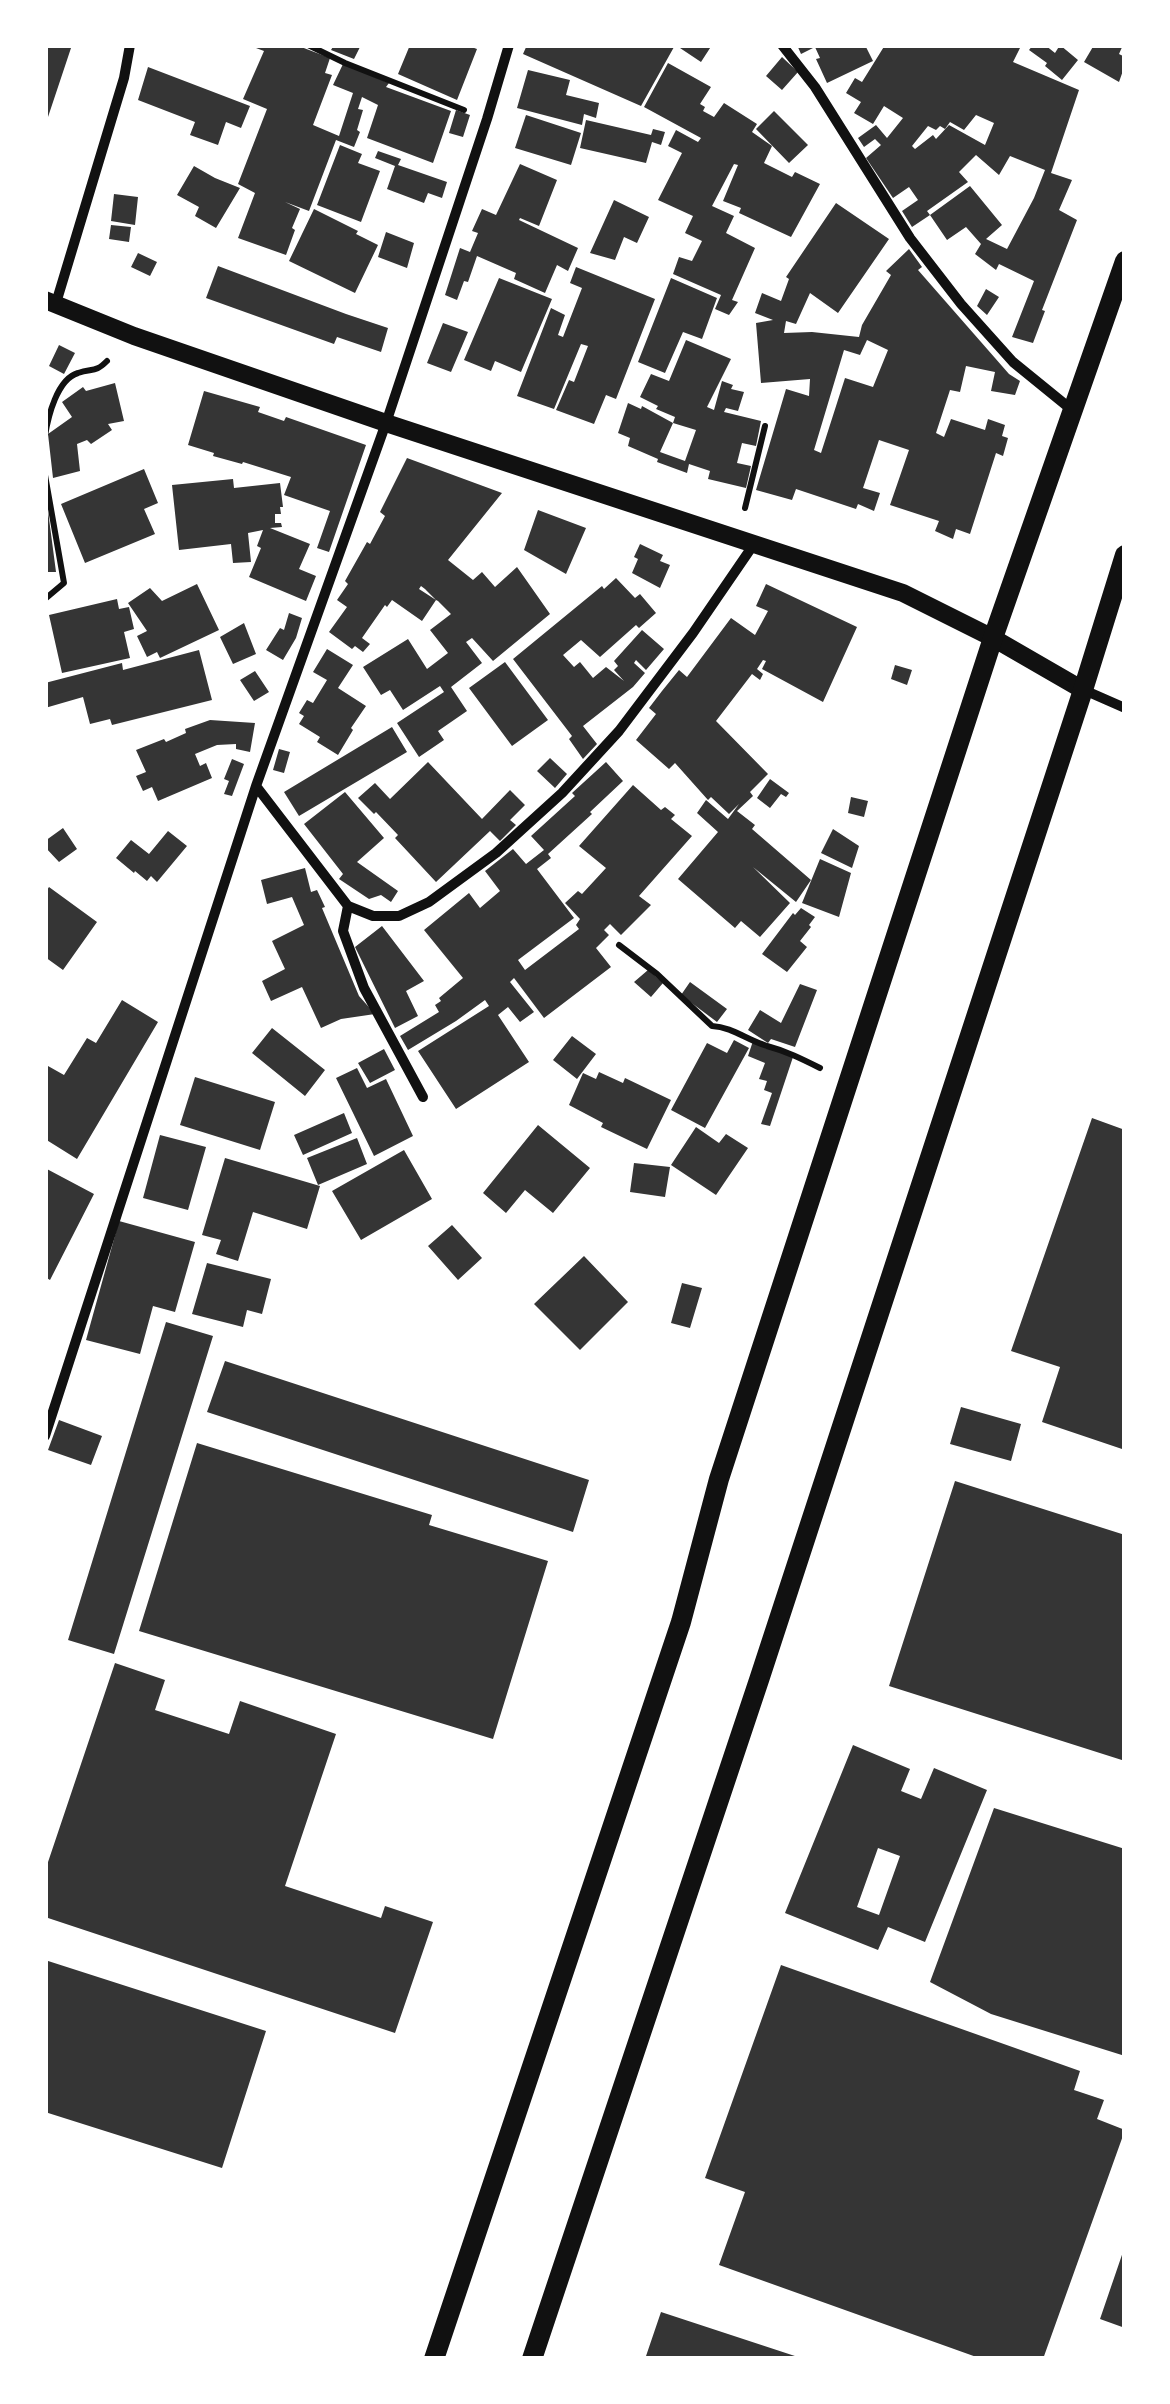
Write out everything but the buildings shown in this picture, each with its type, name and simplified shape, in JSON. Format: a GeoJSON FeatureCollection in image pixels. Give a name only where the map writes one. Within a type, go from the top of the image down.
{"type":"FeatureCollection","features":[{"type":"Feature","properties":{"kind":"main road"},"geometry":{"type":"LineString","coordinates":[[434,2359],[681,1622],[718,1479],[993,638],[1125,262]]}},
{"type":"Feature","properties":{"kind":"main road"},"geometry":{"type":"LineString","coordinates":[[532,2359],[1125,555]]}},
{"type":"Feature","properties":{"kind":"street"},"geometry":{"type":"LineString","coordinates":[[130,45],[124,78],[50,302],[134,336],[386,423],[903,593],[993,638],[1083,690],[1125,708]]}},
{"type":"Feature","properties":{"kind":"street"},"geometry":{"type":"LineString","coordinates":[[45,1436],[256,786],[386,423],[509,45]]}},
{"type":"Feature","properties":{"kind":"street"},"geometry":{"type":"LineString","coordinates":[[782,45],[814,86],[910,238],[961,304],[1013,362],[1074,412]]}},
{"type":"Feature","properties":{"kind":"street"},"geometry":{"type":"LineString","coordinates":[[256,786],[348,906],[374,916],[398,916],[429,902],[496,854],[562,793],[619,731],[692,633],[746,541]]}},
{"type":"Feature","properties":{"kind":"street"},"geometry":{"type":"LineString","coordinates":[[348,906],[343,931],[364,988],[423,1097]]}},
{"type":"Feature","properties":{"kind":"path"},"geometry":{"type":"LineString","coordinates":[[308,45],[487,119]]}},
{"type":"Feature","properties":{"kind":"path"},"geometry":{"type":"LineString","coordinates":[[45,436],[61,387],[74,373],[97,370],[134,336]]}},
{"type":"Feature","properties":{"kind":"path"},"geometry":{"type":"LineString","coordinates":[[746,541],[765,426]]}},
{"type":"Feature","properties":{"kind":"path"},"geometry":{"type":"LineString","coordinates":[[45,475],[64,583],[45,599]]}},
{"type":"Feature","properties":{"kind":"path"},"geometry":{"type":"LineString","coordinates":[[620,945],[712,1026],[724,1026],[767,1046],[778,1046],[848,1082]]}}]}
